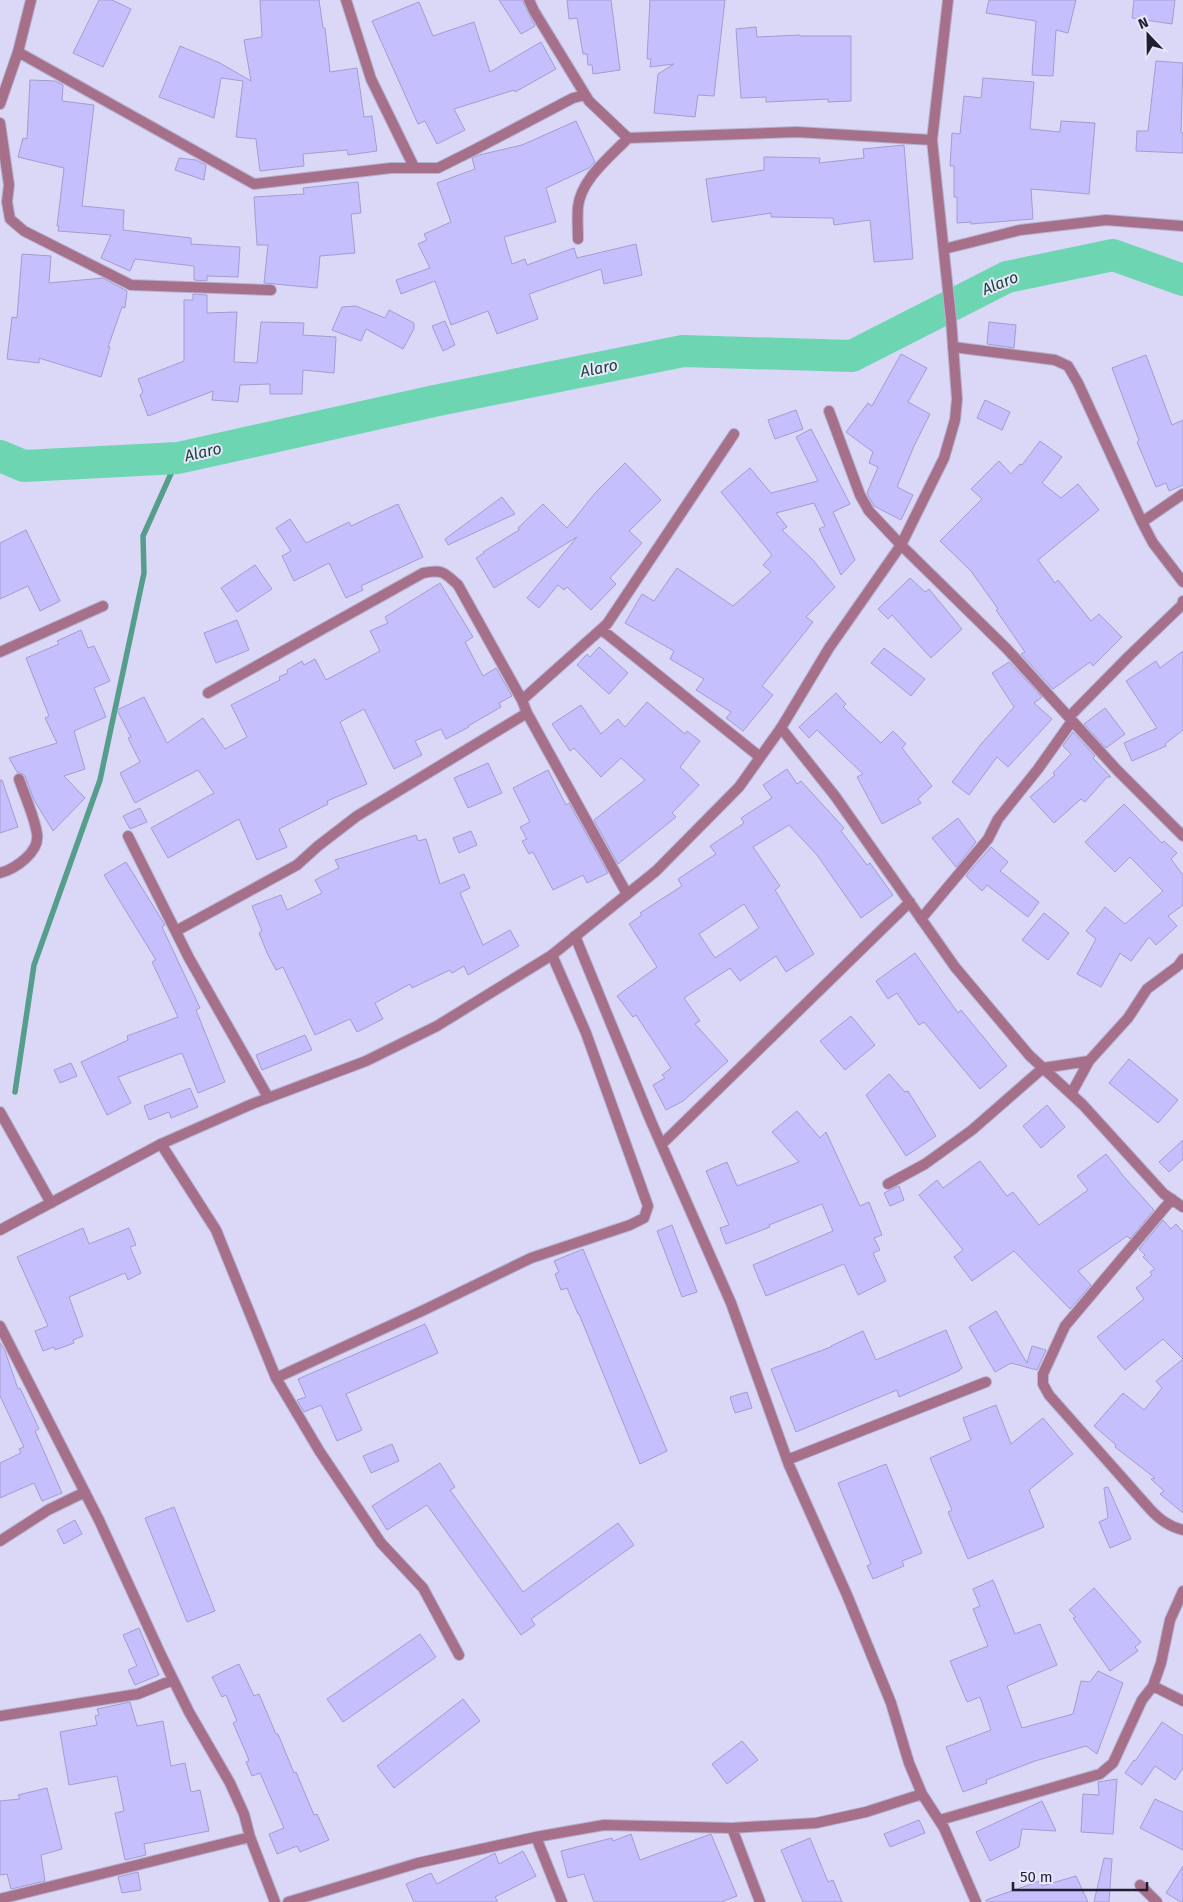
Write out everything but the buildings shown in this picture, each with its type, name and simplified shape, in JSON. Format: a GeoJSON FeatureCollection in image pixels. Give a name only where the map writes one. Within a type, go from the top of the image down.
{"type":"FeatureCollection","features":[{"type":"Feature","properties":{"kind":"street"},"geometry":{"type":"LineString","coordinates":[[0,104],[18,52],[32,0]]}},
{"type":"Feature","properties":{"kind":"street"},"geometry":{"type":"LineString","coordinates":[[346,0],[372,79],[414,167]]}},
{"type":"Feature","properties":{"kind":"street"},"geometry":{"type":"LineString","coordinates":[[529,0],[585,95],[628,138]]}},
{"type":"Feature","properties":{"kind":"street"},"geometry":{"type":"LineString","coordinates":[[0,1230],[161,1144],[268,1097],[366,1061],[437,1026],[552,955],[656,871],[739,788],[781,728],[829,648],[901,545],[944,458],[955,420],[957,399],[951,319],[932,140],[948,0]]}},
{"type":"Feature","properties":{"kind":"street"},"geometry":{"type":"LineString","coordinates":[[18,52],[254,184],[392,168],[438,168],[573,98],[585,95]]}},
{"type":"Feature","properties":{"kind":"street"},"geometry":{"type":"LineString","coordinates":[[0,123],[9,185],[10,219],[24,231],[131,285],[271,290]]}},
{"type":"Feature","properties":{"kind":"street"},"geometry":{"type":"LineString","coordinates":[[578,239],[578,206],[583,191],[592,177],[628,138],[797,132],[932,140]]}},
{"type":"Feature","properties":{"kind":"street"},"geometry":{"type":"LineString","coordinates":[[944,249],[1020,230],[1106,220],[1183,226]]}},
{"type":"Feature","properties":{"kind":"street"},"geometry":{"type":"LineString","coordinates":[[953,347],[1055,360],[1068,366],[1078,383],[1153,543],[1183,582]]}},
{"type":"Feature","properties":{"kind":"street"},"geometry":{"type":"LineString","coordinates":[[829,411],[860,494],[869,511],[1006,648],[1117,770],[1183,836]]}},
{"type":"Feature","properties":{"kind":"street"},"geometry":{"type":"LineString","coordinates":[[522,700],[607,624],[734,434]]}},
{"type":"Feature","properties":{"kind":"street"},"geometry":{"type":"LineString","coordinates":[[1142,522],[1183,494]]}},
{"type":"Feature","properties":{"kind":"street"},"geometry":{"type":"LineString","coordinates":[[208,693],[423,573],[436,570],[443,571],[458,585],[522,700],[527,713],[578,808],[627,894]]}},
{"type":"Feature","properties":{"kind":"street"},"geometry":{"type":"LineString","coordinates":[[921,919],[988,839],[998,819],[1038,769],[1071,719],[1129,656],[1183,602]]}},
{"type":"Feature","properties":{"kind":"street"},"geometry":{"type":"LineString","coordinates":[[0,652],[103,606]]}},
{"type":"Feature","properties":{"kind":"street"},"geometry":{"type":"LineString","coordinates":[[602,630],[760,757]]}},
{"type":"Feature","properties":{"kind":"street"},"geometry":{"type":"LineString","coordinates":[[176,931],[297,865],[357,816],[527,713]]}},
{"type":"Feature","properties":{"kind":"street"},"geometry":{"type":"LineString","coordinates":[[781,728],[835,796],[955,966],[1029,1055],[1071,1094],[1164,1194],[1183,1207]]}},
{"type":"Feature","properties":{"kind":"street"},"geometry":{"type":"LineString","coordinates":[[0,873],[8,871],[22,861],[35,848],[38,835],[19,779]]}},
{"type":"Feature","properties":{"kind":"street"},"geometry":{"type":"LineString","coordinates":[[128,836],[176,931],[268,1097]]}},
{"type":"Feature","properties":{"kind":"street"},"geometry":{"type":"LineString","coordinates":[[662,1144],[910,902]]}},
{"type":"Feature","properties":{"kind":"street"},"geometry":{"type":"LineString","coordinates":[[575,936],[731,1303],[787,1460],[848,1595],[888,1694],[909,1763],[922,1794],[940,1820],[976,1902]]}},
{"type":"Feature","properties":{"kind":"street"},"geometry":{"type":"LineString","coordinates":[[276,1378],[531,1258],[630,1225],[644,1218],[648,1206],[586,1033],[552,955]]}},
{"type":"Feature","properties":{"kind":"street"},"geometry":{"type":"LineString","coordinates":[[1071,1094],[1089,1061],[1128,1018],[1147,989],[1178,966],[1183,959]]}},
{"type":"Feature","properties":{"kind":"street"},"geometry":{"type":"LineString","coordinates":[[888,1184],[925,1164],[972,1130],[1043,1068],[1089,1061]]}},
{"type":"Feature","properties":{"kind":"street"},"geometry":{"type":"LineString","coordinates":[[0,1112],[51,1203]]}},
{"type":"Feature","properties":{"kind":"street"},"geometry":{"type":"LineString","coordinates":[[161,1144],[216,1230],[276,1378],[320,1452],[381,1543],[423,1588],[459,1655]]}},
{"type":"Feature","properties":{"kind":"street"},"geometry":{"type":"LineString","coordinates":[[1172,1199],[1065,1326],[1043,1374],[1043,1384],[1049,1395],[1154,1514],[1171,1527],[1183,1530]]}},
{"type":"Feature","properties":{"kind":"street"},"geometry":{"type":"LineString","coordinates":[[0,1326],[35,1391],[85,1492],[173,1680],[230,1784],[244,1814],[250,1837],[275,1902]]}},
{"type":"Feature","properties":{"kind":"street"},"geometry":{"type":"LineString","coordinates":[[787,1460],[986,1382]]}},
{"type":"Feature","properties":{"kind":"street"},"geometry":{"type":"LineString","coordinates":[[0,1541],[48,1510],[85,1492]]}},
{"type":"Feature","properties":{"kind":"street"},"geometry":{"type":"LineString","coordinates":[[940,1820],[1100,1774],[1113,1763],[1142,1700],[1153,1686],[1161,1663],[1170,1620],[1183,1591]]}},
{"type":"Feature","properties":{"kind":"street"},"geometry":{"type":"LineString","coordinates":[[0,1716],[138,1694],[173,1680]]}},
{"type":"Feature","properties":{"kind":"street"},"geometry":{"type":"LineString","coordinates":[[1153,1686],[1183,1702]]}},
{"type":"Feature","properties":{"kind":"street"},"geometry":{"type":"LineString","coordinates":[[288,1902],[418,1864],[536,1837],[604,1825],[732,1828],[816,1823],[866,1812],[922,1794]]}},
{"type":"Feature","properties":{"kind":"street"},"geometry":{"type":"LineString","coordinates":[[732,1828],[760,1902]]}},
{"type":"Feature","properties":{"kind":"street"},"geometry":{"type":"LineString","coordinates":[[0,1899],[250,1837]]}},
{"type":"Feature","properties":{"kind":"street"},"geometry":{"type":"LineString","coordinates":[[536,1837],[562,1902]]}},
{"type":"Feature","properties":{"kind":"street"},"geometry":{"type":"LineString","coordinates":[[1140,1885],[1157,1902]]}},
{"type":"Feature","properties":{"kind":"waterway","name":"Alaro"},"geometry":{"type":"LineString","coordinates":[[0,456],[24,466],[178,458],[434,401],[683,351],[852,356],[1007,277],[1113,255],[1183,280]]}},
{"type":"Feature","properties":{"kind":"waterway"},"geometry":{"type":"LineString","coordinates":[[15,1092],[34,965],[100,780],[144,573],[143,536],[178,458]]}}]}
